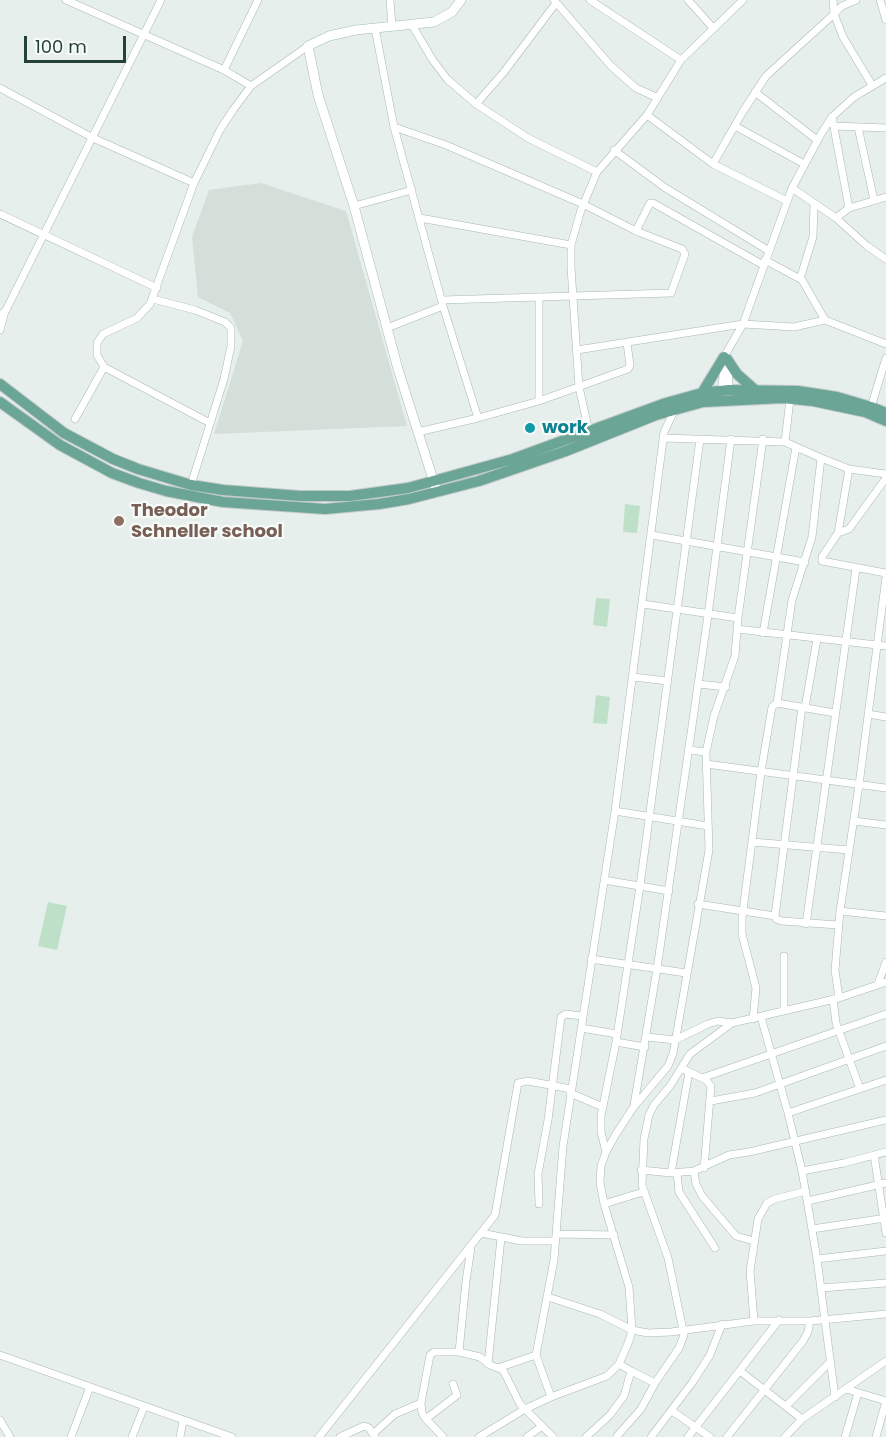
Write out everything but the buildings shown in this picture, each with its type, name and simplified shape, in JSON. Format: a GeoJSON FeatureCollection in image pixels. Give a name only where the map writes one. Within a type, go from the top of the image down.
{"type":"FeatureCollection","features":[{"type":"Feature","properties":{"kind":"main road"},"geometry":{"type":"LineString","coordinates":[[702,393],[726,356],[737,374],[754,389]]}},
{"type":"Feature","properties":{"kind":"main road"},"geometry":{"type":"LineString","coordinates":[[0,384],[42,417],[88,447],[138,469],[191,485],[246,492],[325,497],[436,487],[666,403],[702,393],[790,399],[847,407],[886,421]]}},
{"type":"Feature","properties":{"kind":"main road"},"geometry":{"type":"LineString","coordinates":[[0,402],[60,445],[95,464],[139,483],[176,494],[222,502],[325,509],[380,504],[566,451],[691,404],[754,389],[798,391],[837,397],[886,413]]}},
{"type":"Feature","properties":{"kind":"main road"},"geometry":{"type":"LineString","coordinates":[[325,497],[325,509]]}},
{"type":"Feature","properties":{"kind":"street"},"geometry":{"type":"LineString","coordinates":[[0,330],[3,314],[161,0]]}},
{"type":"Feature","properties":{"kind":"street"},"geometry":{"type":"LineString","coordinates":[[224,70],[258,0]]}},
{"type":"Feature","properties":{"kind":"street"},"geometry":{"type":"LineString","coordinates":[[390,0],[392,26]]}},
{"type":"Feature","properties":{"kind":"street"},"geometry":{"type":"LineString","coordinates":[[210,423],[104,367],[97,356],[97,343],[99,338],[108,331],[137,318],[147,309],[153,299],[194,183],[220,130],[251,86],[308,46],[329,36],[375,28],[434,22],[446,16],[461,0]]}},
{"type":"Feature","properties":{"kind":"street"},"geometry":{"type":"LineString","coordinates":[[590,0],[681,60]]}},
{"type":"Feature","properties":{"kind":"street"},"geometry":{"type":"LineString","coordinates":[[688,0],[713,28]]}},
{"type":"Feature","properties":{"kind":"street"},"geometry":{"type":"LineString","coordinates":[[589,432],[579,387],[571,245],[583,204],[597,172],[647,115],[681,60],[743,0]]}},
{"type":"Feature","properties":{"kind":"street"},"geometry":{"type":"LineString","coordinates":[[833,0],[834,14],[843,38],[872,85]]}},
{"type":"Feature","properties":{"kind":"street"},"geometry":{"type":"LineString","coordinates":[[713,164],[755,92],[774,67],[842,6],[856,0]]}},
{"type":"Feature","properties":{"kind":"street"},"geometry":{"type":"LineString","coordinates":[[880,0],[886,20]]}},
{"type":"Feature","properties":{"kind":"street"},"geometry":{"type":"LineString","coordinates":[[70,1],[224,70],[251,86]]}},
{"type":"Feature","properties":{"kind":"street"},"geometry":{"type":"LineString","coordinates":[[476,104],[504,72],[555,2],[610,66],[636,88],[658,98]]}},
{"type":"Feature","properties":{"kind":"street"},"geometry":{"type":"LineString","coordinates":[[412,25],[447,79],[476,104],[528,138],[597,172]]}},
{"type":"Feature","properties":{"kind":"street"},"geometry":{"type":"LineString","coordinates":[[375,28],[394,127],[478,418]]}},
{"type":"Feature","properties":{"kind":"street"},"geometry":{"type":"LineString","coordinates":[[308,46],[318,95],[354,206],[387,328],[436,487]]}},
{"type":"Feature","properties":{"kind":"street"},"geometry":{"type":"LineString","coordinates":[[726,395],[726,356],[742,324],[792,188],[804,164],[832,117],[843,105],[886,78]]}},
{"type":"Feature","properties":{"kind":"street"},"geometry":{"type":"LineString","coordinates":[[0,88],[93,138],[194,183]]}},
{"type":"Feature","properties":{"kind":"street"},"geometry":{"type":"LineString","coordinates":[[755,92],[817,140]]}},
{"type":"Feature","properties":{"kind":"street"},"geometry":{"type":"LineString","coordinates":[[647,115],[713,164],[787,201]]}},
{"type":"Feature","properties":{"kind":"street"},"geometry":{"type":"LineString","coordinates":[[832,117],[849,208]]}},
{"type":"Feature","properties":{"kind":"street"},"geometry":{"type":"LineString","coordinates":[[735,126],[804,164]]}},
{"type":"Feature","properties":{"kind":"street"},"geometry":{"type":"LineString","coordinates":[[834,126],[886,128]]}},
{"type":"Feature","properties":{"kind":"street"},"geometry":{"type":"LineString","coordinates":[[387,328],[443,303],[673,292],[685,252],[636,231],[583,204],[447,145],[394,127]]}},
{"type":"Feature","properties":{"kind":"street"},"geometry":{"type":"LineString","coordinates":[[858,127],[874,200]]}},
{"type":"Feature","properties":{"kind":"street"},"geometry":{"type":"LineString","coordinates":[[614,150],[664,187],[769,251]]}},
{"type":"Feature","properties":{"kind":"street"},"geometry":{"type":"LineString","coordinates":[[792,188],[836,218],[867,246],[886,259]]}},
{"type":"Feature","properties":{"kind":"street"},"geometry":{"type":"LineString","coordinates":[[354,206],[412,190]]}},
{"type":"Feature","properties":{"kind":"street"},"geometry":{"type":"LineString","coordinates":[[836,218],[849,208],[886,197]]}},
{"type":"Feature","properties":{"kind":"street"},"geometry":{"type":"LineString","coordinates":[[800,279],[813,237],[814,202]]}},
{"type":"Feature","properties":{"kind":"street"},"geometry":{"type":"LineString","coordinates":[[636,231],[650,203],[653,203],[764,263],[800,279],[825,321]]}},
{"type":"Feature","properties":{"kind":"street"},"geometry":{"type":"LineString","coordinates":[[0,214],[157,288]]}},
{"type":"Feature","properties":{"kind":"street"},"geometry":{"type":"LineString","coordinates":[[420,218],[571,245]]}},
{"type":"Feature","properties":{"kind":"street"},"geometry":{"type":"LineString","coordinates":[[539,297],[539,401]]}},
{"type":"Feature","properties":{"kind":"street"},"geometry":{"type":"LineString","coordinates":[[153,299],[225,321],[231,328],[228,365],[191,485]]}},
{"type":"Feature","properties":{"kind":"street"},"geometry":{"type":"LineString","coordinates":[[577,350],[742,324],[794,327],[825,321],[886,344]]}},
{"type":"Feature","properties":{"kind":"street"},"geometry":{"type":"LineString","coordinates":[[418,432],[539,401],[629,369],[627,343]]}},
{"type":"Feature","properties":{"kind":"street"},"geometry":{"type":"LineString","coordinates":[[872,407],[886,358]]}},
{"type":"Feature","properties":{"kind":"street"},"geometry":{"type":"LineString","coordinates":[[75,419],[104,367]]}},
{"type":"Feature","properties":{"kind":"street"},"geometry":{"type":"LineString","coordinates":[[785,441],[790,399]]}},
{"type":"Feature","properties":{"kind":"street"},"geometry":{"type":"LineString","coordinates":[[551,1397],[536,1355],[548,1297],[556,1237],[563,1146],[615,811],[664,435],[675,409]]}},
{"type":"Feature","properties":{"kind":"street"},"geometry":{"type":"LineString","coordinates":[[657,415],[664,435]]}},
{"type":"Feature","properties":{"kind":"street"},"geometry":{"type":"LineString","coordinates":[[664,435],[700,439],[785,441],[849,469],[886,476],[849,529],[838,533]]}},
{"type":"Feature","properties":{"kind":"street"},"geometry":{"type":"LineString","coordinates":[[606,1152],[601,1126],[603,1107],[640,886],[700,439]]}},
{"type":"Feature","properties":{"kind":"street"},"geometry":{"type":"LineString","coordinates":[[633,1108],[647,1037],[669,891],[731,439]]}},
{"type":"Feature","properties":{"kind":"street"},"geometry":{"type":"LineString","coordinates":[[479,1437],[525,1409],[551,1397],[600,1380],[620,1364],[632,1330],[628,1287],[604,1204],[600,1173],[602,1159],[633,1108],[668,1066],[673,1054],[709,850],[706,752],[714,716],[735,656],[738,618],[763,440]]}},
{"type":"Feature","properties":{"kind":"street"},"geometry":{"type":"LineString","coordinates":[[763,633],[796,447]]}},
{"type":"Feature","properties":{"kind":"street"},"geometry":{"type":"LineString","coordinates":[[821,458],[812,537],[792,600],[777,703],[772,707],[761,772],[742,934],[756,988],[757,1018],[780,1083],[806,1191],[834,1397]]}},
{"type":"Feature","properties":{"kind":"street"},"geometry":{"type":"LineString","coordinates":[[849,469],[838,533],[822,557],[822,561],[886,575],[838,926],[835,970],[838,1030],[860,1089]]}},
{"type":"Feature","properties":{"kind":"street"},"geometry":{"type":"LineString","coordinates":[[652,535],[805,562]]}},
{"type":"Feature","properties":{"kind":"street"},"geometry":{"type":"LineString","coordinates":[[806,924],[856,569]]}},
{"type":"Feature","properties":{"kind":"street"},"geometry":{"type":"LineString","coordinates":[[643,604],[738,618]]}},
{"type":"Feature","properties":{"kind":"street"},"geometry":{"type":"LineString","coordinates":[[737,629],[886,646]]}},
{"type":"Feature","properties":{"kind":"street"},"geometry":{"type":"LineString","coordinates":[[775,916],[803,707],[817,639]]}},
{"type":"Feature","properties":{"kind":"street"},"geometry":{"type":"LineString","coordinates":[[633,677],[668,681]]}},
{"type":"Feature","properties":{"kind":"street"},"geometry":{"type":"LineString","coordinates":[[698,684],[726,687]]}},
{"type":"Feature","properties":{"kind":"street"},"geometry":{"type":"LineString","coordinates":[[777,703],[835,712]]}},
{"type":"Feature","properties":{"kind":"street"},"geometry":{"type":"LineString","coordinates":[[868,714],[886,717]]}},
{"type":"Feature","properties":{"kind":"street"},"geometry":{"type":"LineString","coordinates":[[688,750],[706,752]]}},
{"type":"Feature","properties":{"kind":"street"},"geometry":{"type":"LineString","coordinates":[[706,764],[886,788]]}},
{"type":"Feature","properties":{"kind":"street"},"geometry":{"type":"LineString","coordinates":[[615,811],[708,826]]}},
{"type":"Feature","properties":{"kind":"street"},"geometry":{"type":"LineString","coordinates":[[854,821],[886,825]]}},
{"type":"Feature","properties":{"kind":"street"},"geometry":{"type":"LineString","coordinates":[[752,842],[849,850]]}},
{"type":"Feature","properties":{"kind":"street"},"geometry":{"type":"LineString","coordinates":[[604,880],[669,891]]}},
{"type":"Feature","properties":{"kind":"street"},"geometry":{"type":"LineString","coordinates":[[698,904],[775,916],[779,921],[838,926]]}},
{"type":"Feature","properties":{"kind":"street"},"geometry":{"type":"LineString","coordinates":[[840,911],[886,916]]}},
{"type":"Feature","properties":{"kind":"street"},"geometry":{"type":"LineString","coordinates":[[784,956],[784,1011]]}},
{"type":"Feature","properties":{"kind":"street"},"geometry":{"type":"LineString","coordinates":[[591,959],[686,973]]}},
{"type":"Feature","properties":{"kind":"street"},"geometry":{"type":"LineString","coordinates":[[878,984],[886,962]]}},
{"type":"Feature","properties":{"kind":"street"},"geometry":{"type":"LineString","coordinates":[[647,1037],[675,1040],[718,1021],[732,1023],[757,1018],[836,998],[886,982]]}},
{"type":"Feature","properties":{"kind":"street"},"geometry":{"type":"LineString","coordinates":[[539,1204],[538,1174],[561,1017],[566,1014],[582,1016]]}},
{"type":"Feature","properties":{"kind":"street"},"geometry":{"type":"LineString","coordinates":[[702,1078],[886,1014]]}},
{"type":"Feature","properties":{"kind":"street"},"geometry":{"type":"LineString","coordinates":[[617,1436],[636,1416],[679,1348],[684,1330],[668,1258],[643,1192],[641,1170],[649,1115],[697,1048],[732,1023]]}},
{"type":"Feature","properties":{"kind":"street"},"geometry":{"type":"LineString","coordinates":[[581,1028],[645,1047]]}},
{"type":"Feature","properties":{"kind":"street"},"geometry":{"type":"LineString","coordinates":[[711,1101],[755,1093],[886,1046]]}},
{"type":"Feature","properties":{"kind":"street"},"geometry":{"type":"LineString","coordinates":[[681,1068],[702,1078],[711,1086],[704,1168]]}},
{"type":"Feature","properties":{"kind":"street"},"geometry":{"type":"LineString","coordinates":[[689,1072],[674,1173],[679,1192],[715,1248]]}},
{"type":"Feature","properties":{"kind":"street"},"geometry":{"type":"LineString","coordinates":[[788,1113],[886,1080]]}},
{"type":"Feature","properties":{"kind":"street"},"geometry":{"type":"LineString","coordinates":[[319,1437],[496,1213],[519,1083],[528,1082],[571,1091],[603,1107]]}},
{"type":"Feature","properties":{"kind":"street"},"geometry":{"type":"LineString","coordinates":[[641,1170],[674,1173],[694,1171],[729,1155],[886,1120]]}},
{"type":"Feature","properties":{"kind":"street"},"geometry":{"type":"LineString","coordinates":[[802,1171],[886,1152]]}},
{"type":"Feature","properties":{"kind":"street"},"geometry":{"type":"LineString","coordinates":[[874,1155],[883,1184],[886,1233]]}},
{"type":"Feature","properties":{"kind":"street"},"geometry":{"type":"LineString","coordinates":[[694,1171],[699,1192],[730,1228],[739,1238],[754,1240]]}},
{"type":"Feature","properties":{"kind":"street"},"geometry":{"type":"LineString","coordinates":[[808,1202],[883,1184]]}},
{"type":"Feature","properties":{"kind":"street"},"geometry":{"type":"LineString","coordinates":[[754,1321],[750,1271],[758,1219],[767,1203],[806,1191]]}},
{"type":"Feature","properties":{"kind":"street"},"geometry":{"type":"LineString","coordinates":[[604,1204],[643,1192]]}},
{"type":"Feature","properties":{"kind":"street"},"geometry":{"type":"LineString","coordinates":[[812,1229],[885,1218]]}},
{"type":"Feature","properties":{"kind":"street"},"geometry":{"type":"LineString","coordinates":[[481,1233],[529,1242],[556,1237],[614,1235]]}},
{"type":"Feature","properties":{"kind":"street"},"geometry":{"type":"LineString","coordinates":[[488,1364],[501,1238]]}},
{"type":"Feature","properties":{"kind":"street"},"geometry":{"type":"LineString","coordinates":[[459,1352],[472,1245]]}},
{"type":"Feature","properties":{"kind":"street"},"geometry":{"type":"LineString","coordinates":[[817,1259],[886,1251]]}},
{"type":"Feature","properties":{"kind":"street"},"geometry":{"type":"LineString","coordinates":[[821,1288],[886,1283]]}},
{"type":"Feature","properties":{"kind":"street"},"geometry":{"type":"LineString","coordinates":[[548,1297],[600,1314],[632,1330],[658,1333],[754,1321],[810,1321],[886,1314]]}},
{"type":"Feature","properties":{"kind":"street"},"geometry":{"type":"LineString","coordinates":[[688,1437],[779,1320]]}},
{"type":"Feature","properties":{"kind":"street"},"geometry":{"type":"LineString","coordinates":[[727,1437],[803,1341],[810,1321]]}},
{"type":"Feature","properties":{"kind":"street"},"geometry":{"type":"LineString","coordinates":[[651,1437],[672,1411],[710,1355],[722,1324]]}},
{"type":"Feature","properties":{"kind":"street"},"geometry":{"type":"LineString","coordinates":[[429,1437],[440,1434],[422,1413],[421,1403],[430,1354],[459,1352],[480,1357],[504,1372],[518,1401],[553,1437]]}},
{"type":"Feature","properties":{"kind":"street"},"geometry":{"type":"LineString","coordinates":[[0,1355],[232,1437]]}},
{"type":"Feature","properties":{"kind":"street"},"geometry":{"type":"LineString","coordinates":[[498,1368],[536,1355]]}},
{"type":"Feature","properties":{"kind":"street"},"geometry":{"type":"LineString","coordinates":[[785,1437],[802,1419],[886,1361]]}},
{"type":"Feature","properties":{"kind":"street"},"geometry":{"type":"LineString","coordinates":[[786,1406],[830,1362]]}},
{"type":"Feature","properties":{"kind":"street"},"geometry":{"type":"LineString","coordinates":[[620,1364],[655,1383]]}},
{"type":"Feature","properties":{"kind":"street"},"geometry":{"type":"LineString","coordinates":[[586,1437],[617,1407],[627,1389],[631,1371]]}},
{"type":"Feature","properties":{"kind":"street"},"geometry":{"type":"LineString","coordinates":[[740,1371],[802,1419]]}},
{"type":"Feature","properties":{"kind":"street"},"geometry":{"type":"LineString","coordinates":[[426,1419],[457,1395],[453,1384]]}},
{"type":"Feature","properties":{"kind":"street"},"geometry":{"type":"LineString","coordinates":[[71,1437],[90,1387]]}},
{"type":"Feature","properties":{"kind":"street"},"geometry":{"type":"LineString","coordinates":[[846,1389],[886,1401],[876,1437]]}},
{"type":"Feature","properties":{"kind":"street"},"geometry":{"type":"LineString","coordinates":[[845,1437],[858,1393]]}},
{"type":"Feature","properties":{"kind":"street"},"geometry":{"type":"LineString","coordinates":[[340,1437],[364,1426],[374,1435],[395,1414],[421,1403]]}},
{"type":"Feature","properties":{"kind":"street"},"geometry":{"type":"LineString","coordinates":[[132,1437],[144,1407]]}},
{"type":"Feature","properties":{"kind":"street"},"geometry":{"type":"LineString","coordinates":[[672,1411],[710,1437]]}},
{"type":"Feature","properties":{"kind":"street"},"geometry":{"type":"LineString","coordinates":[[0,1420],[10,1437]]}},
{"type":"Feature","properties":{"kind":"street"},"geometry":{"type":"LineString","coordinates":[[180,1437],[183,1421]]}},
{"type":"Feature","properties":{"kind":"street"},"geometry":{"type":"LineString","coordinates":[[527,1437],[542,1426]]}},
{"type":"Feature","properties":{"kind":"street"},"geometry":{"type":"LineString","coordinates":[[488,1431],[494,1437]]}},
{"type":"Feature","properties":{"kind":"shaded area"},"geometry":{"type":"Polygon","coordinates":[[[261,183],[346,211],[407,426],[214,434],[243,341],[230,313],[198,297],[192,237],[209,190],[261,183]]]}},
{"type":"Feature","properties":{"kind":"green space"},"geometry":{"type":"Polygon","coordinates":[[[625,504],[640,506],[637,533],[623,532],[625,504]]]}},
{"type":"Feature","properties":{"kind":"green space"},"geometry":{"type":"Polygon","coordinates":[[[596,598],[610,599],[607,627],[593,625],[596,598]]]}},
{"type":"Feature","properties":{"kind":"green space"},"geometry":{"type":"Polygon","coordinates":[[[596,695],[610,697],[607,724],[593,723],[596,695]]]}},
{"type":"Feature","properties":{"kind":"green space"},"geometry":{"type":"Polygon","coordinates":[[[48,902],[67,906],[57,950],[38,946],[48,902]]]}},
{"type":"Feature","properties":{"kind":"place","name":"work"},"geometry":{"type":"Point","coordinates":[530,428]}},
{"type":"Feature","properties":{"kind":"place","name":"Theodor Schneller school"},"geometry":{"type":"Point","coordinates":[119,521]}}]}
